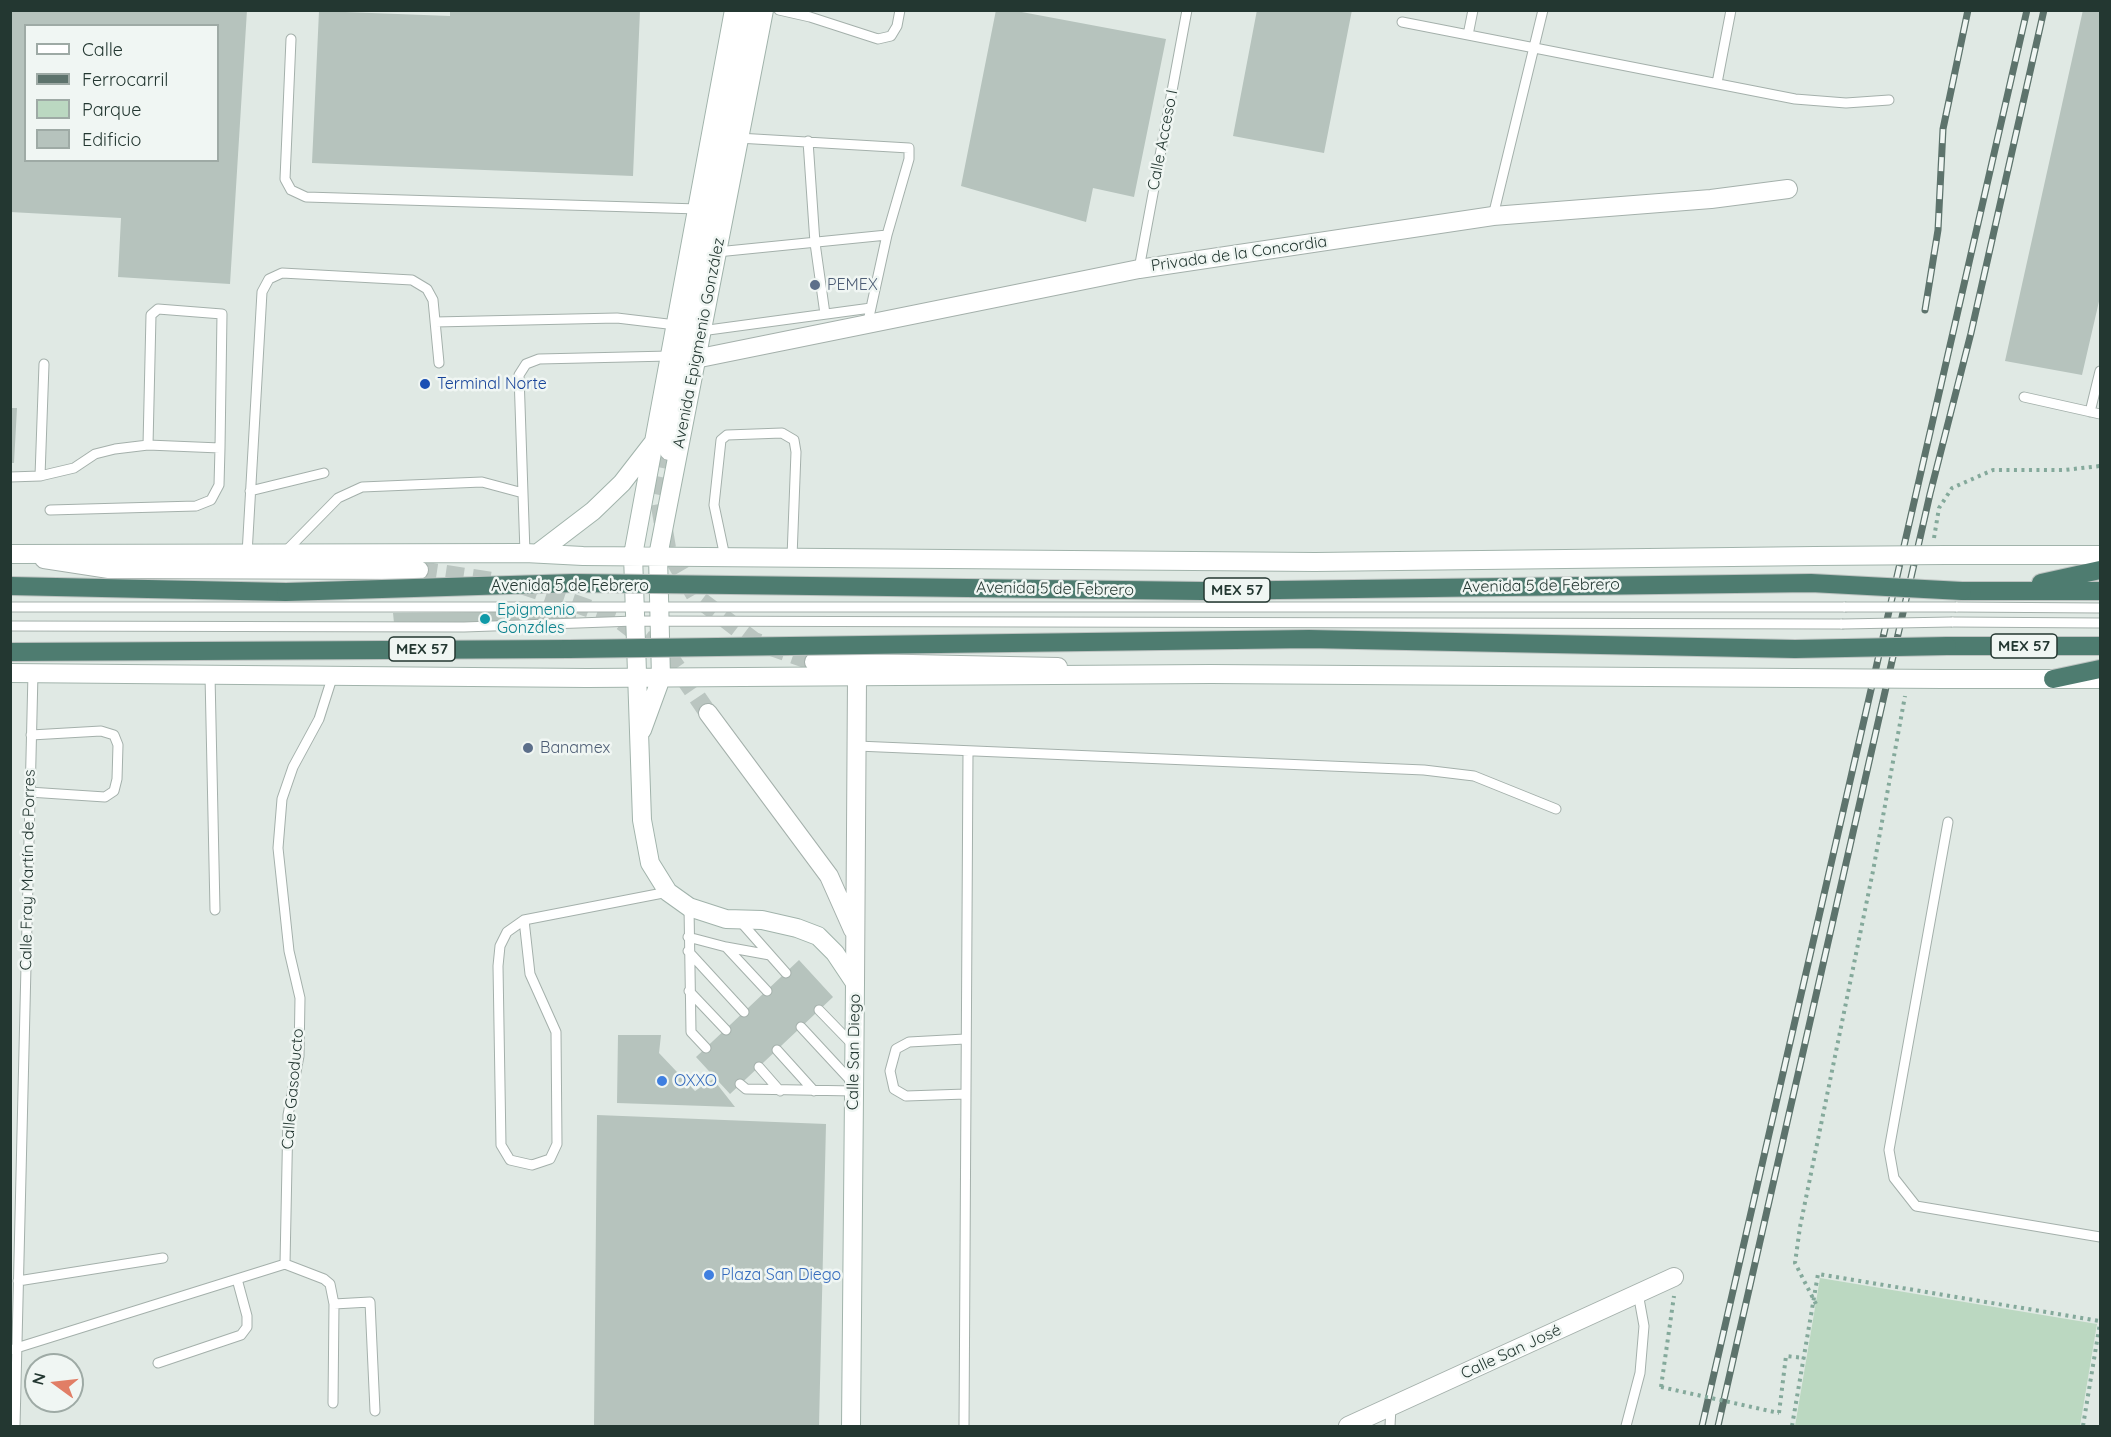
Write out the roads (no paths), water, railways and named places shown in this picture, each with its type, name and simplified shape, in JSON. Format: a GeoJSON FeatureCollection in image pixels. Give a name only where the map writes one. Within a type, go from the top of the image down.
{"type":"FeatureCollection","features":[{"type":"Feature","properties":{"kind":"highway"},"geometry":{"type":"LineString","coordinates":[[2008,591],[2100,570]]}},
{"type":"Feature","properties":{"kind":"highway","name":"Avenida 5 de Febrero"},"geometry":{"type":"LineString","coordinates":[[10,586],[286,592],[574,583],[1202,591],[1811,583],[1959,599],[2008,591],[2100,591]]}},
{"type":"Feature","properties":{"kind":"highway","name":"MEX 57"},"geometry":{"type":"LineString","coordinates":[[10,652],[569,649],[1310,639],[1795,649],[2100,646]]}},
{"type":"Feature","properties":{"kind":"highway"},"geometry":{"type":"LineString","coordinates":[[2053,679],[2100,669]]}},
{"type":"Feature","properties":{"kind":"main road","name":"Avenida Epigmenio González"},"geometry":{"type":"LineString","coordinates":[[668,892],[650,863],[642,820],[633,555],[641,514],[661,447],[670,356],[734,10]]}},
{"type":"Feature","properties":{"kind":"main road"},"geometry":{"type":"LineString","coordinates":[[531,553],[593,511],[661,447],[749,10]]}},
{"type":"Feature","properties":{"kind":"main road","name":"Avenida Epigmenio González"},"geometry":{"type":"LineString","coordinates":[[661,678],[658,556],[700,331],[765,10]]}},
{"type":"Feature","properties":{"kind":"main road","name":"Privada de la Concordia"},"geometry":{"type":"LineString","coordinates":[[695,359],[1139,269],[1493,216],[1711,199],[1788,189]]}},
{"type":"Feature","properties":{"kind":"main road"},"geometry":{"type":"LineString","coordinates":[[641,514],[646,527],[651,530],[661,527],[665,521]]}},
{"type":"Feature","properties":{"kind":"main road","name":"Avenida 5 de Febrero"},"geometry":{"type":"LineString","coordinates":[[10,554],[531,553],[1315,562],[2100,555]]}},
{"type":"Feature","properties":{"kind":"main road"},"geometry":{"type":"LineString","coordinates":[[10,554],[109,569],[419,570]]}},
{"type":"Feature","properties":{"kind":"main road"},"geometry":{"type":"LineString","coordinates":[[814,662],[1029,666],[1209,674]]}},
{"type":"Feature","properties":{"kind":"main road"},"geometry":{"type":"LineString","coordinates":[[10,673],[637,678],[1209,674],[2100,678]]}},
{"type":"Feature","properties":{"kind":"main road"},"geometry":{"type":"LineString","coordinates":[[639,739],[661,678]]}},
{"type":"Feature","properties":{"kind":"main road","name":"Calle San Diego"},"geometry":{"type":"LineString","coordinates":[[851,1426],[857,678]]}},
{"type":"Feature","properties":{"kind":"main road"},"geometry":{"type":"LineString","coordinates":[[708,713],[829,876],[855,934]]}},
{"type":"Feature","properties":{"kind":"main road"},"geometry":{"type":"LineString","coordinates":[[668,892],[689,907],[726,919],[762,920],[797,928],[818,936],[835,953],[855,983]]}},
{"type":"Feature","properties":{"kind":"main road","name":"Calle San José"},"geometry":{"type":"LineString","coordinates":[[1348,1426],[1674,1277]]}},
{"type":"Feature","properties":{"kind":"lane"},"geometry":{"type":"LineString","coordinates":[[779,10],[811,14],[878,39],[891,36],[897,26],[900,10]]}},
{"type":"Feature","properties":{"kind":"lane","name":"Calle Acceso I"},"geometry":{"type":"LineString","coordinates":[[1139,269],[1187,10]]}},
{"type":"Feature","properties":{"kind":"lane"},"geometry":{"type":"LineString","coordinates":[[1468,35],[1473,10]]}},
{"type":"Feature","properties":{"kind":"lane"},"geometry":{"type":"LineString","coordinates":[[1493,216],[1543,10]]}},
{"type":"Feature","properties":{"kind":"lane"},"geometry":{"type":"LineString","coordinates":[[1717,83],[1731,10]]}},
{"type":"Feature","properties":{"kind":"lane"},"geometry":{"type":"LineString","coordinates":[[1402,22],[1795,99],[1846,103],[1889,100]]}},
{"type":"Feature","properties":{"kind":"lane"},"geometry":{"type":"LineString","coordinates":[[291,39],[285,179],[291,190],[306,197],[698,209]]}},
{"type":"Feature","properties":{"kind":"lane"},"geometry":{"type":"LineString","coordinates":[[738,138],[909,148],[909,159],[887,235],[866,326]]}},
{"type":"Feature","properties":{"kind":"lane"},"geometry":{"type":"LineString","coordinates":[[808,141],[815,243],[825,314]]}},
{"type":"Feature","properties":{"kind":"lane"},"geometry":{"type":"LineString","coordinates":[[716,252],[887,235]]}},
{"type":"Feature","properties":{"kind":"lane"},"geometry":{"type":"LineString","coordinates":[[247,554],[262,292],[268,279],[282,273],[412,280],[427,289],[433,300],[439,363]]}},
{"type":"Feature","properties":{"kind":"lane"},"geometry":{"type":"LineString","coordinates":[[700,331],[871,308]]}},
{"type":"Feature","properties":{"kind":"lane"},"geometry":{"type":"LineString","coordinates":[[50,510],[196,506],[211,500],[219,485],[222,314],[158,309],[151,315],[148,445]]}},
{"type":"Feature","properties":{"kind":"lane"},"geometry":{"type":"LineString","coordinates":[[435,322],[617,318],[676,325]]}},
{"type":"Feature","properties":{"kind":"lane"},"geometry":{"type":"LineString","coordinates":[[531,553],[523,493],[519,375],[526,364],[539,359],[670,356]]}},
{"type":"Feature","properties":{"kind":"lane"},"geometry":{"type":"LineString","coordinates":[[40,476],[44,364]]}},
{"type":"Feature","properties":{"kind":"lane"},"geometry":{"type":"LineString","coordinates":[[2024,397],[2095,413],[2100,371]]}},
{"type":"Feature","properties":{"kind":"lane"},"geometry":{"type":"LineString","coordinates":[[725,557],[714,505],[721,440],[727,435],[782,433],[794,440],[796,452],[792,557]]}},
{"type":"Feature","properties":{"kind":"lane"},"geometry":{"type":"LineString","coordinates":[[10,477],[40,476],[74,468],[95,454],[115,449],[148,445],[220,448]]}},
{"type":"Feature","properties":{"kind":"lane"},"geometry":{"type":"LineString","coordinates":[[250,491],[324,473]]}},
{"type":"Feature","properties":{"kind":"lane"},"geometry":{"type":"LineString","coordinates":[[284,554],[338,498],[362,487],[482,482],[523,493]]}},
{"type":"Feature","properties":{"kind":"lane"},"geometry":{"type":"LineString","coordinates":[[10,607],[659,614],[1845,607],[1959,599],[2100,608]]}},
{"type":"Feature","properties":{"kind":"lane"},"geometry":{"type":"LineString","coordinates":[[10,626],[464,627],[635,614],[1842,624],[2100,622]]}},
{"type":"Feature","properties":{"kind":"lane","name":"Calle Fray Martín de Porres"},"geometry":{"type":"LineString","coordinates":[[15,1426],[14,1349],[18,1281],[15,1179],[33,673]]}},
{"type":"Feature","properties":{"kind":"lane"},"geometry":{"type":"LineString","coordinates":[[210,675],[215,910]]}},
{"type":"Feature","properties":{"kind":"lane","name":"Calle Gasoducto"},"geometry":{"type":"LineString","coordinates":[[285,1264],[288,1115],[299,1056],[300,998],[289,951],[278,848],[282,799],[293,766],[319,719],[333,675]]}},
{"type":"Feature","properties":{"kind":"lane"},"geometry":{"type":"LineString","coordinates":[[29,792],[105,798],[114,791],[117,779],[118,745],[114,735],[101,731],[31,735]]}},
{"type":"Feature","properties":{"kind":"lane"},"geometry":{"type":"LineString","coordinates":[[857,746],[1424,770],[1474,776],[1556,809]]}},
{"type":"Feature","properties":{"kind":"lane"},"geometry":{"type":"LineString","coordinates":[[964,1426],[968,752]]}},
{"type":"Feature","properties":{"kind":"lane"},"geometry":{"type":"LineString","coordinates":[[1947,822],[1889,1150],[1894,1178],[1916,1206],[2100,1237]]}},
{"type":"Feature","properties":{"kind":"lane"},"geometry":{"type":"LineString","coordinates":[[524,920],[530,974],[556,1032],[557,1144],[550,1159],[532,1165],[510,1160],[501,1145],[498,966],[500,946],[507,932],[524,920],[668,892]]}},
{"type":"Feature","properties":{"kind":"lane"},"geometry":{"type":"LineString","coordinates":[[689,907],[691,1032],[706,1048]]}},
{"type":"Feature","properties":{"kind":"lane"},"geometry":{"type":"LineString","coordinates":[[738,920],[786,973]]}},
{"type":"Feature","properties":{"kind":"lane"},"geometry":{"type":"LineString","coordinates":[[688,937],[770,955]]}},
{"type":"Feature","properties":{"kind":"lane"},"geometry":{"type":"LineString","coordinates":[[726,946],[767,991]]}},
{"type":"Feature","properties":{"kind":"lane"},"geometry":{"type":"LineString","coordinates":[[688,951],[744,1012]]}},
{"type":"Feature","properties":{"kind":"lane"},"geometry":{"type":"LineString","coordinates":[[689,991],[726,1030]]}},
{"type":"Feature","properties":{"kind":"lane"},"geometry":{"type":"LineString","coordinates":[[819,1010],[854,1047]]}},
{"type":"Feature","properties":{"kind":"lane"},"geometry":{"type":"LineString","coordinates":[[801,1027],[854,1087]]}},
{"type":"Feature","properties":{"kind":"lane"},"geometry":{"type":"LineString","coordinates":[[965,1039],[909,1042],[896,1049],[890,1071],[894,1089],[906,1096],[966,1094]]}},
{"type":"Feature","properties":{"kind":"lane"},"geometry":{"type":"LineString","coordinates":[[777,1050],[814,1091]]}},
{"type":"Feature","properties":{"kind":"lane"},"geometry":{"type":"LineString","coordinates":[[759,1067],[780,1091]]}},
{"type":"Feature","properties":{"kind":"lane"},"geometry":{"type":"LineString","coordinates":[[740,1084],[746,1089],[780,1091],[814,1091],[854,1087]]}},
{"type":"Feature","properties":{"kind":"lane"},"geometry":{"type":"LineString","coordinates":[[18,1281],[163,1258]]}},
{"type":"Feature","properties":{"kind":"lane"},"geometry":{"type":"LineString","coordinates":[[14,1349],[285,1264],[324,1279],[330,1284],[334,1304],[333,1403]]}},
{"type":"Feature","properties":{"kind":"lane"},"geometry":{"type":"LineString","coordinates":[[158,1363],[241,1335],[247,1327],[247,1316],[237,1279]]}},
{"type":"Feature","properties":{"kind":"lane"},"geometry":{"type":"LineString","coordinates":[[1626,1426],[1640,1372],[1644,1326],[1638,1293]]}},
{"type":"Feature","properties":{"kind":"lane"},"geometry":{"type":"LineString","coordinates":[[334,1304],[370,1302],[375,1411]]}},
{"type":"Feature","properties":{"kind":"lane"},"geometry":{"type":"LineString","coordinates":[[1390,1426],[1391,1407]]}},
{"type":"Feature","properties":{"kind":"tunnel"},"geometry":{"type":"LineString","coordinates":[[669,451],[659,500],[667,548],[696,597],[754,641],[814,662]]}},
{"type":"Feature","properties":{"kind":"tunnel"},"geometry":{"type":"LineString","coordinates":[[419,570],[493,581]]}},
{"type":"Feature","properties":{"kind":"tunnel"},"geometry":{"type":"LineString","coordinates":[[521,585],[617,618],[671,659],[708,713]]}},
{"type":"Feature","properties":{"kind":"railway"},"geometry":{"type":"LineString","coordinates":[[1925,310],[1938,230],[1943,129],[1968,10]]}},
{"type":"Feature","properties":{"kind":"railway"},"geometry":{"type":"LineString","coordinates":[[1702,1426],[2027,10]]}},
{"type":"Feature","properties":{"kind":"railway"},"geometry":{"type":"LineString","coordinates":[[1718,1426],[1930,494],[1971,333],[2044,10]]}},
{"type":"Feature","properties":{"kind":"place","name":"PEMEX"},"geometry":{"type":"Point","coordinates":[815,285]}},
{"type":"Feature","properties":{"kind":"place","name":"Terminal Norte"},"geometry":{"type":"Point","coordinates":[425,384]}},
{"type":"Feature","properties":{"kind":"place","name":"Epigmenio Gonzáles"},"geometry":{"type":"Point","coordinates":[485,619]}},
{"type":"Feature","properties":{"kind":"place","name":"Banamex"},"geometry":{"type":"Point","coordinates":[528,748]}},
{"type":"Feature","properties":{"kind":"place","name":"OXXO"},"geometry":{"type":"Point","coordinates":[662,1081]}},
{"type":"Feature","properties":{"kind":"place","name":"Plaza San Diego"},"geometry":{"type":"Point","coordinates":[709,1275]}}]}
